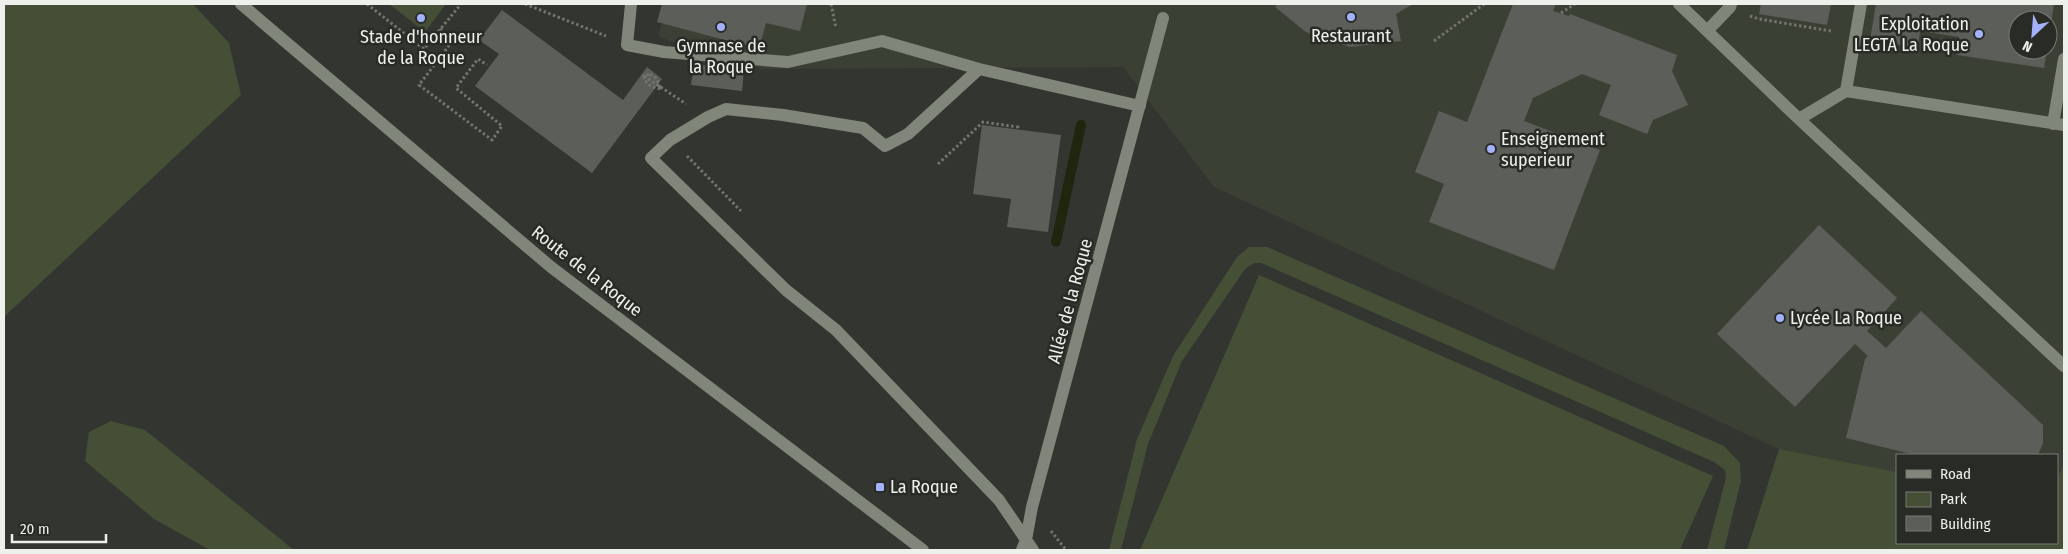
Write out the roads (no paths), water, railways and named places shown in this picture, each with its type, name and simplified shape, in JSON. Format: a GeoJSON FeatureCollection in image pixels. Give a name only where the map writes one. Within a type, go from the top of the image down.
{"type":"FeatureCollection","features":[{"type":"Feature","properties":{"kind":"street","name":"Route de la Roque"},"geometry":{"type":"LineString","coordinates":[[241,4],[551,267],[923,550]]}},
{"type":"Feature","properties":{"kind":"street"},"geometry":{"type":"LineString","coordinates":[[631,4],[627,45],[664,52],[788,62],[882,41],[979,68],[1140,106]]}},
{"type":"Feature","properties":{"kind":"street"},"geometry":{"type":"LineString","coordinates":[[1679,4],[1799,119],[2064,366]]}},
{"type":"Feature","properties":{"kind":"street"},"geometry":{"type":"LineString","coordinates":[[1708,30],[1731,4]]}},
{"type":"Feature","properties":{"kind":"street"},"geometry":{"type":"LineString","coordinates":[[1846,91],[1861,4]]}},
{"type":"Feature","properties":{"kind":"street","name":"Allée de la Roque"},"geometry":{"type":"LineString","coordinates":[[1027,547],[1032,507],[1162,18]]}},
{"type":"Feature","properties":{"kind":"street"},"geometry":{"type":"LineString","coordinates":[[1799,119],[1846,91],[2059,125],[2064,59]]}},
{"type":"Feature","properties":{"kind":"street"},"geometry":{"type":"LineString","coordinates":[[979,68],[908,134],[885,146],[863,128],[783,115],[726,109],[708,117],[670,140],[651,158],[786,290],[836,330],[998,500],[1027,547]]}},
{"type":"Feature","properties":{"kind":"waterway"},"geometry":{"type":"LineString","coordinates":[[1056,242],[1081,125]]}},
{"type":"Feature","properties":{"kind":"place","name":"Restaurant"},"geometry":{"type":"Point","coordinates":[1351,17]}},
{"type":"Feature","properties":{"kind":"place","name":"Stade d'honneur de la Roque"},"geometry":{"type":"Point","coordinates":[421,18]}},
{"type":"Feature","properties":{"kind":"place","name":"Gymnase de la Roque"},"geometry":{"type":"Point","coordinates":[721,27]}},
{"type":"Feature","properties":{"kind":"place","name":"Exploitation LEGTA La Roque"},"geometry":{"type":"Point","coordinates":[1979,34]}},
{"type":"Feature","properties":{"kind":"place","name":"Enseignement superieur"},"geometry":{"type":"Point","coordinates":[1491,149]}},
{"type":"Feature","properties":{"kind":"place","name":"Lycée La Roque"},"geometry":{"type":"Point","coordinates":[1780,318]}},
{"type":"Feature","properties":{"kind":"place","name":"La Roque"},"geometry":{"type":"Point","coordinates":[880,487]}}]}
